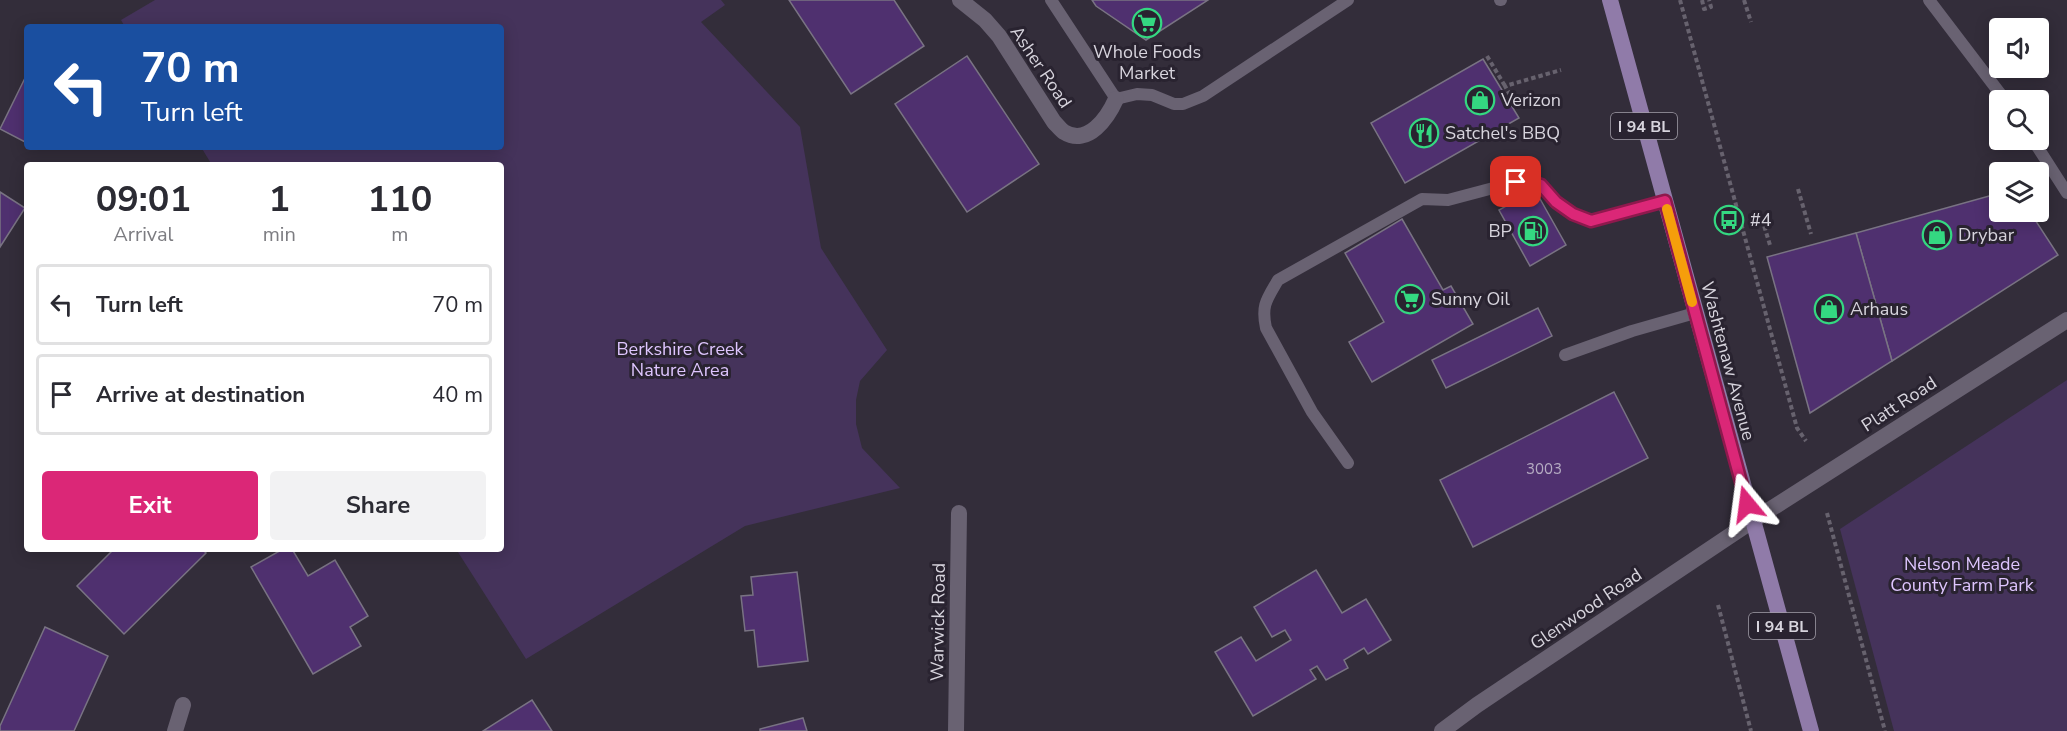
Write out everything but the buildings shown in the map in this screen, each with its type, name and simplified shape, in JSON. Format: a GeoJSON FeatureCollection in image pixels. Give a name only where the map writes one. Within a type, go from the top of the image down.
{"type":"FeatureCollection","features":[{"type":"Feature","properties":{"kind":"main road","name":"Washtenaw Avenue"},"geometry":{"type":"LineString","coordinates":[[1610,0],[1811,731]]}},
{"type":"Feature","properties":{"kind":"street","name":"Asher Road"},"geometry":{"type":"LineString","coordinates":[[960,0],[985,20],[999,36],[1054,122],[1065,133],[1080,136],[1096,128],[1109,114],[1116,99]]}},
{"type":"Feature","properties":{"kind":"street","name":"Platt Road"},"geometry":{"type":"LineString","coordinates":[[1752,521],[2067,320]]}},
{"type":"Feature","properties":{"kind":"street","name":"Warwick Road"},"geometry":{"type":"LineString","coordinates":[[956,731],[959,513]]}},
{"type":"Feature","properties":{"kind":"street","name":"Glenwood Road"},"geometry":{"type":"LineString","coordinates":[[1442,731],[1752,521]]}},
{"type":"Feature","properties":{"kind":"street"},"geometry":{"type":"LineString","coordinates":[[175,731],[183,705]]}},
{"type":"Feature","properties":{"kind":"lane"},"geometry":{"type":"LineString","coordinates":[[1051,0],[1116,99],[1137,94],[1152,95],[1174,104],[1184,104],[1203,96],[1348,0]]}},
{"type":"Feature","properties":{"kind":"lane"},"geometry":{"type":"LineString","coordinates":[[1929,0],[1997,90]]}},
{"type":"Feature","properties":{"kind":"lane"},"geometry":{"type":"LineString","coordinates":[[2039,150],[2067,193]]}},
{"type":"Feature","properties":{"kind":"lane"},"geometry":{"type":"LineString","coordinates":[[1348,462],[1312,412],[1266,328],[1263,312],[1268,297],[1278,280],[1422,198],[1448,201],[1516,182],[1528,181],[1541,185],[1556,202],[1573,214],[1591,221],[1665,201]]}},
{"type":"Feature","properties":{"kind":"lane"},"geometry":{"type":"LineString","coordinates":[[1565,355],[1632,331],[1695,314]]}},
{"type":"Feature","properties":{"kind":"path"},"geometry":{"type":"LineString","coordinates":[[1680,0],[1797,428],[1806,441]]}},
{"type":"Feature","properties":{"kind":"path"},"geometry":{"type":"LineString","coordinates":[[1702,0],[1704,9],[1711,7],[1709,0]]}},
{"type":"Feature","properties":{"kind":"path"},"geometry":{"type":"LineString","coordinates":[[1744,0],[1752,22]]}},
{"type":"Feature","properties":{"kind":"path"},"geometry":{"type":"LineString","coordinates":[[1487,56],[1510,95]]}},
{"type":"Feature","properties":{"kind":"path"},"geometry":{"type":"LineString","coordinates":[[1504,87],[1561,70]]}},
{"type":"Feature","properties":{"kind":"path"},"geometry":{"type":"LineString","coordinates":[[1798,189],[1811,234]]}},
{"type":"Feature","properties":{"kind":"path"},"geometry":{"type":"LineString","coordinates":[[1762,219],[1770,245]]}},
{"type":"Feature","properties":{"kind":"path"},"geometry":{"type":"LineString","coordinates":[[1827,513],[1885,731]]}},
{"type":"Feature","properties":{"kind":"path"},"geometry":{"type":"LineString","coordinates":[[1718,605],[1751,731]]}},
{"type":"Feature","properties":{"kind":"green space","name":"Berkshire Creek Nature Area"},"geometry":{"type":"Polygon","coordinates":[[[155,0],[721,0],[725,5],[701,22],[800,127],[821,248],[887,350],[860,381],[856,400],[856,424],[862,448],[900,488],[745,526],[526,659],[458,552],[504,552],[504,162],[210,162],[203,150],[504,150],[504,24],[123,24],[121,20],[155,0]]]}},
{"type":"Feature","properties":{"kind":"green space","name":"Nelson Meade County Farm Park"},"geometry":{"type":"Polygon","coordinates":[[[2067,380],[2067,731],[1894,731],[1840,529],[2067,380]]]}},
{"type":"Feature","properties":{"kind":"slow traffic"},"geometry":{"type":"LineString","coordinates":[[1667,209],[1692,302]]}},
{"type":"Feature","properties":{"kind":"place","name":"Whole Foods Market"},"geometry":{"type":"Point","coordinates":[1147,23]}},
{"type":"Feature","properties":{"kind":"place","name":"Verizon"},"geometry":{"type":"Point","coordinates":[1480,100]}},
{"type":"Feature","properties":{"kind":"place","name":"Satchel's BBQ"},"geometry":{"type":"Point","coordinates":[1424,133]}},
{"type":"Feature","properties":{"kind":"place","name":"#4"},"geometry":{"type":"Point","coordinates":[1729,220]}},
{"type":"Feature","properties":{"kind":"place","name":"BP"},"geometry":{"type":"Point","coordinates":[1533,231]}},
{"type":"Feature","properties":{"kind":"place","name":"Drybar"},"geometry":{"type":"Point","coordinates":[1937,235]}},
{"type":"Feature","properties":{"kind":"place","name":"Sunny Oil"},"geometry":{"type":"Point","coordinates":[1410,299]}},
{"type":"Feature","properties":{"kind":"place","name":"Arhaus"},"geometry":{"type":"Point","coordinates":[1829,309]}},
{"type":"Feature","properties":{"kind":"route"},"geometry":{"type":"LineString","coordinates":[[1516,182],[1528,181],[1541,185],[1556,202],[1573,214],[1591,221],[1665,201],[1747,504]]}}]}
